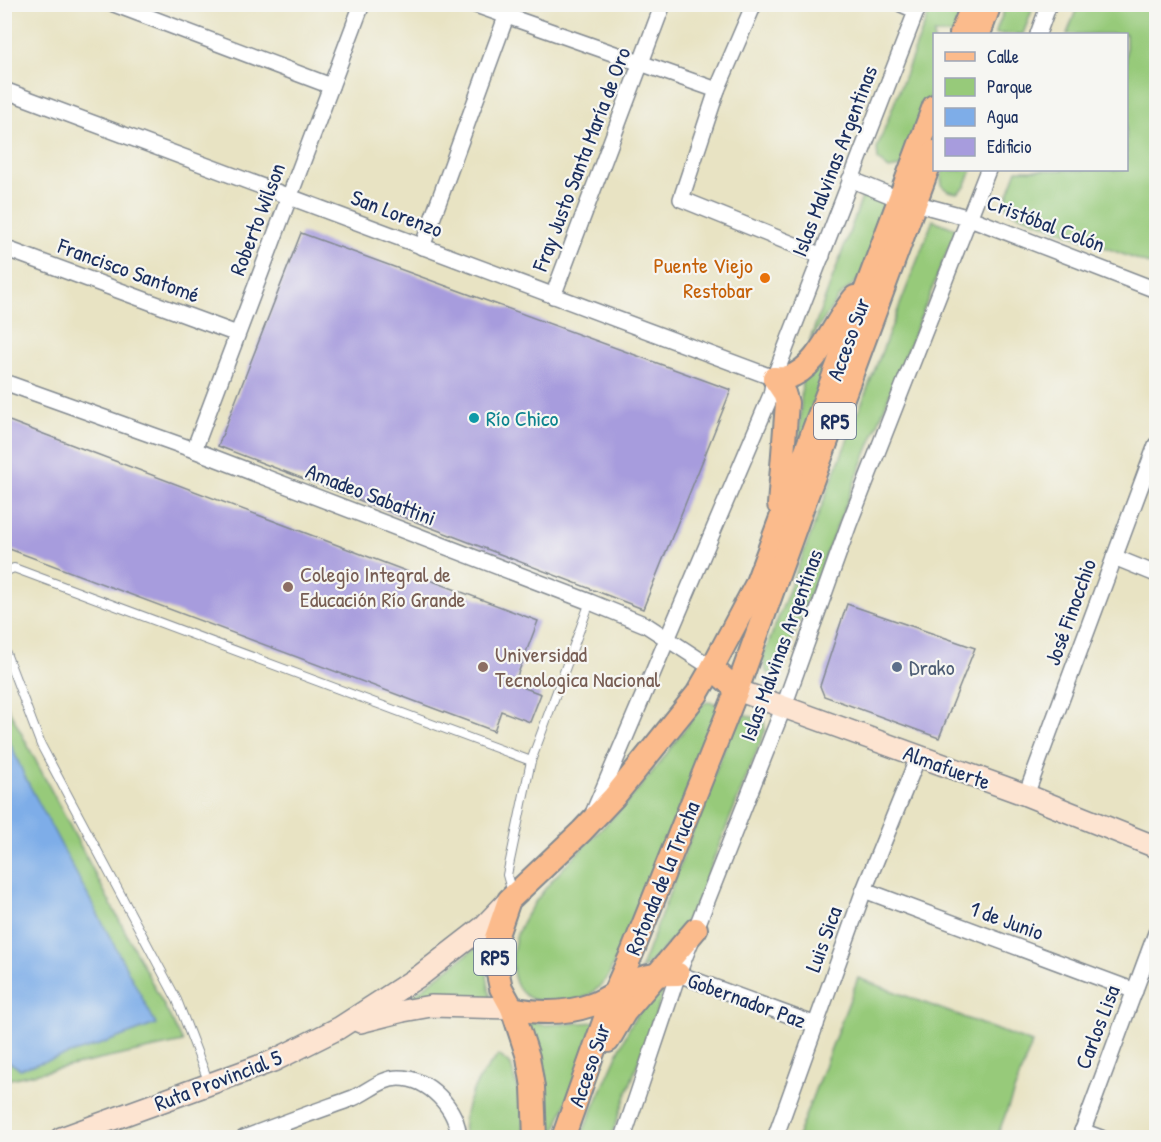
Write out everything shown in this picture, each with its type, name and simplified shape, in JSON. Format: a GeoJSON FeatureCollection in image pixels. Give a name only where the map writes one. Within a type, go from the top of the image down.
{"type":"FeatureCollection","features":[{"type":"Feature","properties":{"kind":"main road"},"geometry":{"type":"LineString","coordinates":[[962,33],[973,4]]}},
{"type":"Feature","properties":{"kind":"main road"},"geometry":{"type":"LineString","coordinates":[[979,33],[990,4]]}},
{"type":"Feature","properties":{"kind":"main road","name":"Acceso Sur"},"geometry":{"type":"LineString","coordinates":[[737,690],[907,201],[933,110]]}},
{"type":"Feature","properties":{"kind":"main road","name":"Acceso Sur"},"geometry":{"type":"LineString","coordinates":[[712,668],[756,585],[868,282],[907,201],[933,154]]}},
{"type":"Feature","properties":{"kind":"main road"},"geometry":{"type":"LineString","coordinates":[[780,520],[779,498],[787,402],[774,378],[789,377],[812,361],[844,309],[868,282]]}},
{"type":"Feature","properties":{"kind":"main road"},"geometry":{"type":"LineString","coordinates":[[712,668],[737,690]]}},
{"type":"Feature","properties":{"kind":"main road","name":"RP5"},"geometry":{"type":"LineString","coordinates":[[614,993],[593,1005],[558,1013],[512,1008],[501,988],[495,960],[496,938],[511,898],[582,831],[626,783],[697,694],[712,668]]}},
{"type":"Feature","properties":{"kind":"main road","name":"Almafuerte"},"geometry":{"type":"LineString","coordinates":[[737,690],[1026,795],[1156,847]]}},
{"type":"Feature","properties":{"kind":"main road","name":"Rotonda de la Trucha"},"geometry":{"type":"LineString","coordinates":[[614,993],[737,690]]}},
{"type":"Feature","properties":{"kind":"main road","name":"Ruta Provincial 5"},"geometry":{"type":"LineString","coordinates":[[61,1137],[273,1061],[339,1028],[421,975],[483,927],[511,898]]}},
{"type":"Feature","properties":{"kind":"main road"},"geometry":{"type":"LineString","coordinates":[[582,1088],[625,1012],[696,929]]}},
{"type":"Feature","properties":{"kind":"main road"},"geometry":{"type":"LineString","coordinates":[[655,975],[678,974]]}},
{"type":"Feature","properties":{"kind":"main road","name":"Gobernador Paz"},"geometry":{"type":"LineString","coordinates":[[614,993],[638,979],[655,975]]}},
{"type":"Feature","properties":{"kind":"main road","name":"Acceso Sur"},"geometry":{"type":"LineString","coordinates":[[562,1137],[582,1088],[614,993]]}},
{"type":"Feature","properties":{"kind":"main road","name":"Ruta Provincial 5"},"geometry":{"type":"LineString","coordinates":[[339,1028],[431,1006],[512,1008]]}},
{"type":"Feature","properties":{"kind":"main road","name":"Acceso Sur"},"geometry":{"type":"LineString","coordinates":[[512,1008],[528,1056],[533,1087],[535,1137]]}},
{"type":"Feature","properties":{"kind":"street"},"geometry":{"type":"LineString","coordinates":[[114,4],[331,86]]}},
{"type":"Feature","properties":{"kind":"street","name":"Roberto Wilson"},"geometry":{"type":"LineString","coordinates":[[194,450],[362,4]]}},
{"type":"Feature","properties":{"kind":"street"},"geometry":{"type":"LineString","coordinates":[[473,4],[717,90]]}},
{"type":"Feature","properties":{"kind":"street","name":"Fray Justo Santa María de Oro"},"geometry":{"type":"LineString","coordinates":[[553,296],[663,4]]}},
{"type":"Feature","properties":{"kind":"street"},"geometry":{"type":"LineString","coordinates":[[754,4],[717,90],[681,199],[822,256]]}},
{"type":"Feature","properties":{"kind":"street"},"geometry":{"type":"LineString","coordinates":[[901,4],[918,8]]}},
{"type":"Feature","properties":{"kind":"street"},"geometry":{"type":"LineString","coordinates":[[1038,33],[1050,4]]}},
{"type":"Feature","properties":{"kind":"street","name":"Islas Malvinas Argentinas"},"geometry":{"type":"LineString","coordinates":[[582,831],[596,808],[771,395],[774,378],[918,8]]}},
{"type":"Feature","properties":{"kind":"street"},"geometry":{"type":"LineString","coordinates":[[422,247],[506,17]]}},
{"type":"Feature","properties":{"kind":"street","name":"San Lorenzo"},"geometry":{"type":"LineString","coordinates":[[4,90],[774,378]]}},
{"type":"Feature","properties":{"kind":"street","name":"Islas Malvinas Argentinas"},"geometry":{"type":"LineString","coordinates":[[623,1137],[678,974],[784,706],[849,524],[988,171]]}},
{"type":"Feature","properties":{"kind":"street","name":"Cristóbal Colón"},"geometry":{"type":"LineString","coordinates":[[850,179],[907,201],[970,218],[1156,290]]}},
{"type":"Feature","properties":{"kind":"street","name":"Francisco Santomé"},"geometry":{"type":"LineString","coordinates":[[4,248],[237,334]]}},
{"type":"Feature","properties":{"kind":"street","name":"Amadeo Sabattini"},"geometry":{"type":"LineString","coordinates":[[4,382],[194,450],[590,602],[646,625],[712,668]]}},
{"type":"Feature","properties":{"kind":"street","name":"José Finocchio"},"geometry":{"type":"LineString","coordinates":[[1026,795],[1156,445]]}},
{"type":"Feature","properties":{"kind":"street"},"geometry":{"type":"LineString","coordinates":[[1114,558],[1156,574]]}},
{"type":"Feature","properties":{"kind":"street","name":"Luis Sica"},"geometry":{"type":"LineString","coordinates":[[775,1137],[864,891],[918,757]]}},
{"type":"Feature","properties":{"kind":"street","name":"1 de Junio"},"geometry":{"type":"LineString","coordinates":[[864,891],[1135,991]]}},
{"type":"Feature","properties":{"kind":"street","name":"Carlos Lisa"},"geometry":{"type":"LineString","coordinates":[[1081,1134],[1156,933]]}},
{"type":"Feature","properties":{"kind":"street","name":"Gobernador Paz"},"geometry":{"type":"LineString","coordinates":[[678,974],[816,1025]]}},
{"type":"Feature","properties":{"kind":"street"},"geometry":{"type":"LineString","coordinates":[[244,1137],[356,1097],[378,1083],[396,1078],[417,1080],[430,1089],[449,1107],[459,1130],[459,1137]]}},
{"type":"Feature","properties":{"kind":"street"},"geometry":{"type":"LineString","coordinates":[[1081,1134],[1101,1137]]}},
{"type":"Feature","properties":{"kind":"lane"},"geometry":{"type":"LineString","coordinates":[[4,572],[14,568],[531,761]]}},
{"type":"Feature","properties":{"kind":"lane"},"geometry":{"type":"LineString","coordinates":[[511,898],[507,875],[531,761],[590,602]]}},
{"type":"Feature","properties":{"kind":"lane"},"geometry":{"type":"LineString","coordinates":[[4,648],[41,745],[177,1000],[210,1084]]}},
{"type":"Feature","properties":{"kind":"green space"},"geometry":{"type":"Polygon","coordinates":[[[932,5],[965,5],[954,33],[933,33],[933,89],[906,162],[900,167],[889,169],[878,160],[877,148],[932,5]]]}},
{"type":"Feature","properties":{"kind":"green space"},"geometry":{"type":"Polygon","coordinates":[[[1006,5],[1034,5],[1023,33],[995,33],[1006,5]]]}},
{"type":"Feature","properties":{"kind":"green space"},"geometry":{"type":"Polygon","coordinates":[[[1078,5],[1156,5],[1156,267],[1009,211],[1005,202],[1017,171],[1128,171],[1128,33],[1067,33],[1078,5]]]}},
{"type":"Feature","properties":{"kind":"green space"},"geometry":{"type":"Polygon","coordinates":[[[943,171],[972,171],[965,187],[957,193],[948,191],[942,186],[943,171]]]}},
{"type":"Feature","properties":{"kind":"green space"},"geometry":{"type":"Polygon","coordinates":[[[863,195],[886,202],[861,277],[838,298],[809,342],[863,195]]]}},
{"type":"Feature","properties":{"kind":"green space"},"geometry":{"type":"Polygon","coordinates":[[[933,220],[956,229],[778,674],[767,673],[763,657],[933,220]]]}},
{"type":"Feature","properties":{"kind":"green space"},"geometry":{"type":"Polygon","coordinates":[[[835,355],[799,450],[802,381],[835,355]]]}},
{"type":"Feature","properties":{"kind":"green space"},"geometry":{"type":"Polygon","coordinates":[[[5,702],[183,1042],[5,1080],[5,702]]]}},
{"type":"Feature","properties":{"kind":"green space"},"geometry":{"type":"Polygon","coordinates":[[[715,703],[720,713],[608,977],[592,993],[574,1001],[547,1002],[529,997],[515,981],[513,958],[517,935],[530,909],[554,878],[625,805],[703,704],[715,703]]]}},
{"type":"Feature","properties":{"kind":"green space"},"geometry":{"type":"Polygon","coordinates":[[[738,712],[764,721],[765,731],[696,903],[679,931],[640,971],[738,712]]]}},
{"type":"Feature","properties":{"kind":"green space"},"geometry":{"type":"Polygon","coordinates":[[[490,937],[485,962],[491,1001],[449,996],[407,1000],[490,937]]]}},
{"type":"Feature","properties":{"kind":"green space"},"geometry":{"type":"Polygon","coordinates":[[[858,978],[1032,1043],[997,1137],[797,1137],[858,978]]]}},
{"type":"Feature","properties":{"kind":"green space"},"geometry":{"type":"Polygon","coordinates":[[[668,980],[611,1137],[580,1138],[630,1026],[658,984],[668,980]]]}},
{"type":"Feature","properties":{"kind":"green space"},"geometry":{"type":"Polygon","coordinates":[[[524,1020],[543,1025],[597,1022],[553,1137],[545,1137],[543,1092],[524,1020]]]}},
{"type":"Feature","properties":{"kind":"green space"},"geometry":{"type":"Polygon","coordinates":[[[499,1055],[511,1065],[523,1109],[524,1137],[464,1137],[463,1125],[472,1092],[484,1072],[499,1055]]]}},
{"type":"Feature","properties":{"kind":"water"},"geometry":{"type":"Polygon","coordinates":[[[4,729],[24,775],[156,1024],[96,1046],[20,1069],[4,1059],[4,729]]]}},
{"type":"Feature","properties":{"kind":"building","name":"Río Chico"},"geometry":{"type":"Polygon","coordinates":[[[301,233],[731,390],[643,609],[218,446],[301,233]]]}},
{"type":"Feature","properties":{"kind":"building"},"geometry":{"type":"Polygon","coordinates":[[[4,419],[538,621],[514,684],[541,694],[530,722],[501,711],[494,731],[4,547],[4,419]]]}},
{"type":"Feature","properties":{"kind":"building","name":"Drako"},"geometry":{"type":"Polygon","coordinates":[[[847,604],[975,648],[939,738],[824,696],[820,686],[847,604]]]}},
{"type":"Feature","properties":{"kind":"place","name":"Puente Viejo Restobar"},"geometry":{"type":"Point","coordinates":[765,278]}},
{"type":"Feature","properties":{"kind":"place","name":"Río Chico"},"geometry":{"type":"Point","coordinates":[474,418]}},
{"type":"Feature","properties":{"kind":"place","name":"Colegio Integral de Educación Río Grande"},"geometry":{"type":"Point","coordinates":[288,587]}},
{"type":"Feature","properties":{"kind":"place","name":"Universidad Tecnologica Nacional"},"geometry":{"type":"Point","coordinates":[483,667]}},
{"type":"Feature","properties":{"kind":"place","name":"Drako"},"geometry":{"type":"Point","coordinates":[897,667]}}]}
